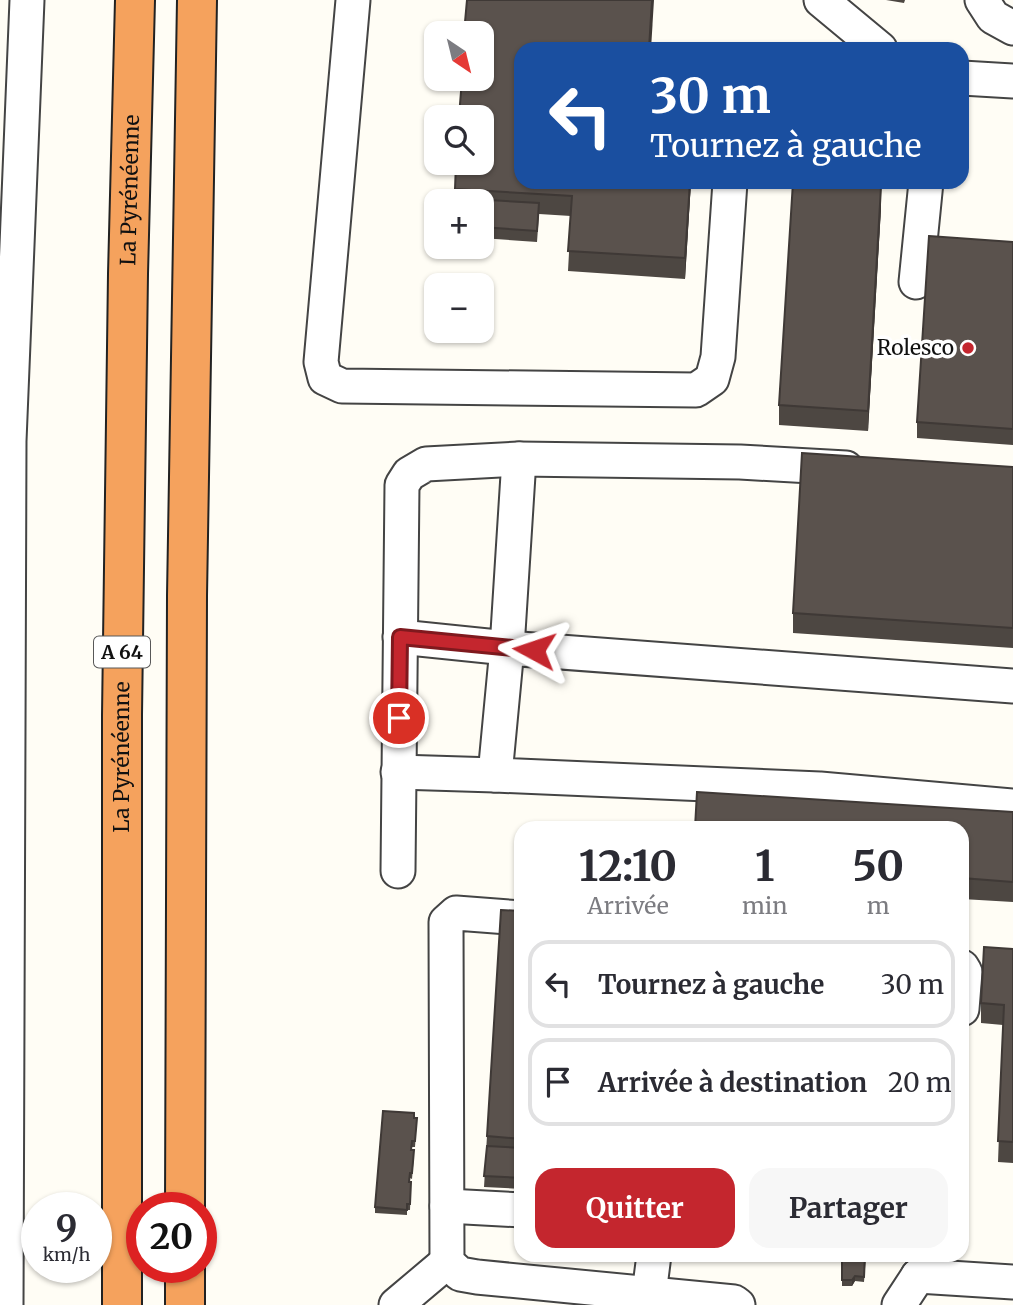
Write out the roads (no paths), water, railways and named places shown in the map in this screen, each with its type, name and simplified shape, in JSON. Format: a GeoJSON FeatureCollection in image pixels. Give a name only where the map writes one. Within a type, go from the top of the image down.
{"type":"FeatureCollection","features":[{"type":"Feature","properties":{"kind":"highway","name":"La Pyrénéenne"},"geometry":{"type":"LineString","coordinates":[[122,1305],[121,715],[135,0]]}},
{"type":"Feature","properties":{"kind":"highway"},"geometry":{"type":"LineString","coordinates":[[185,1192],[187,596],[197,0]]}},
{"type":"Feature","properties":{"kind":"highway"},"geometry":{"type":"LineString","coordinates":[[185,1283],[185,1305]]}},
{"type":"Feature","properties":{"kind":"street"},"geometry":{"type":"LineString","coordinates":[[6,1305],[3,1269],[4,982],[7,946],[4,910],[9,441],[27,0]]}},
{"type":"Feature","properties":{"kind":"street"},"geometry":{"type":"LineString","coordinates":[[353,0],[321,362],[325,378],[342,386],[696,390],[712,379],[718,357],[730,189]]}},
{"type":"Feature","properties":{"kind":"street"},"geometry":{"type":"LineString","coordinates":[[821,0],[872,42]]}},
{"type":"Feature","properties":{"kind":"street"},"geometry":{"type":"LineString","coordinates":[[982,0],[993,17],[1013,28]]}},
{"type":"Feature","properties":{"kind":"street"},"geometry":{"type":"LineString","coordinates":[[969,78],[1013,81]]}},
{"type":"Feature","properties":{"kind":"street"},"geometry":{"type":"LineString","coordinates":[[916,282],[925,189]]}},
{"type":"Feature","properties":{"kind":"street"},"geometry":{"type":"LineString","coordinates":[[398,871],[402,485],[410,474],[426,464],[519,458],[740,462],[876,470]]}},
{"type":"Feature","properties":{"kind":"street"},"geometry":{"type":"LineString","coordinates":[[495,775],[507,648],[519,458]]}},
{"type":"Feature","properties":{"kind":"street"},"geometry":{"type":"LineString","coordinates":[[400,637],[507,648],[1013,687]]}},
{"type":"Feature","properties":{"kind":"street"},"geometry":{"type":"LineString","coordinates":[[398,772],[820,789],[1013,806]]}},
{"type":"Feature","properties":{"kind":"street"},"geometry":{"type":"LineString","coordinates":[[514,918],[456,914],[446,922],[447,1262],[460,1274],[477,1277],[734,1302],[738,1305]]}},
{"type":"Feature","properties":{"kind":"street"},"geometry":{"type":"LineString","coordinates":[[447,1206],[514,1210]]}},
{"type":"Feature","properties":{"kind":"street"},"geometry":{"type":"LineString","coordinates":[[396,1305],[447,1262]]}},
{"type":"Feature","properties":{"kind":"street"},"geometry":{"type":"LineString","coordinates":[[649,1294],[653,1262]]}},
{"type":"Feature","properties":{"kind":"street"},"geometry":{"type":"LineString","coordinates":[[899,1305],[929,1266],[1013,1282]]}},
{"type":"Feature","properties":{"kind":"place","name":"Rolesco"},"geometry":{"type":"Point","coordinates":[968,348]}}]}
